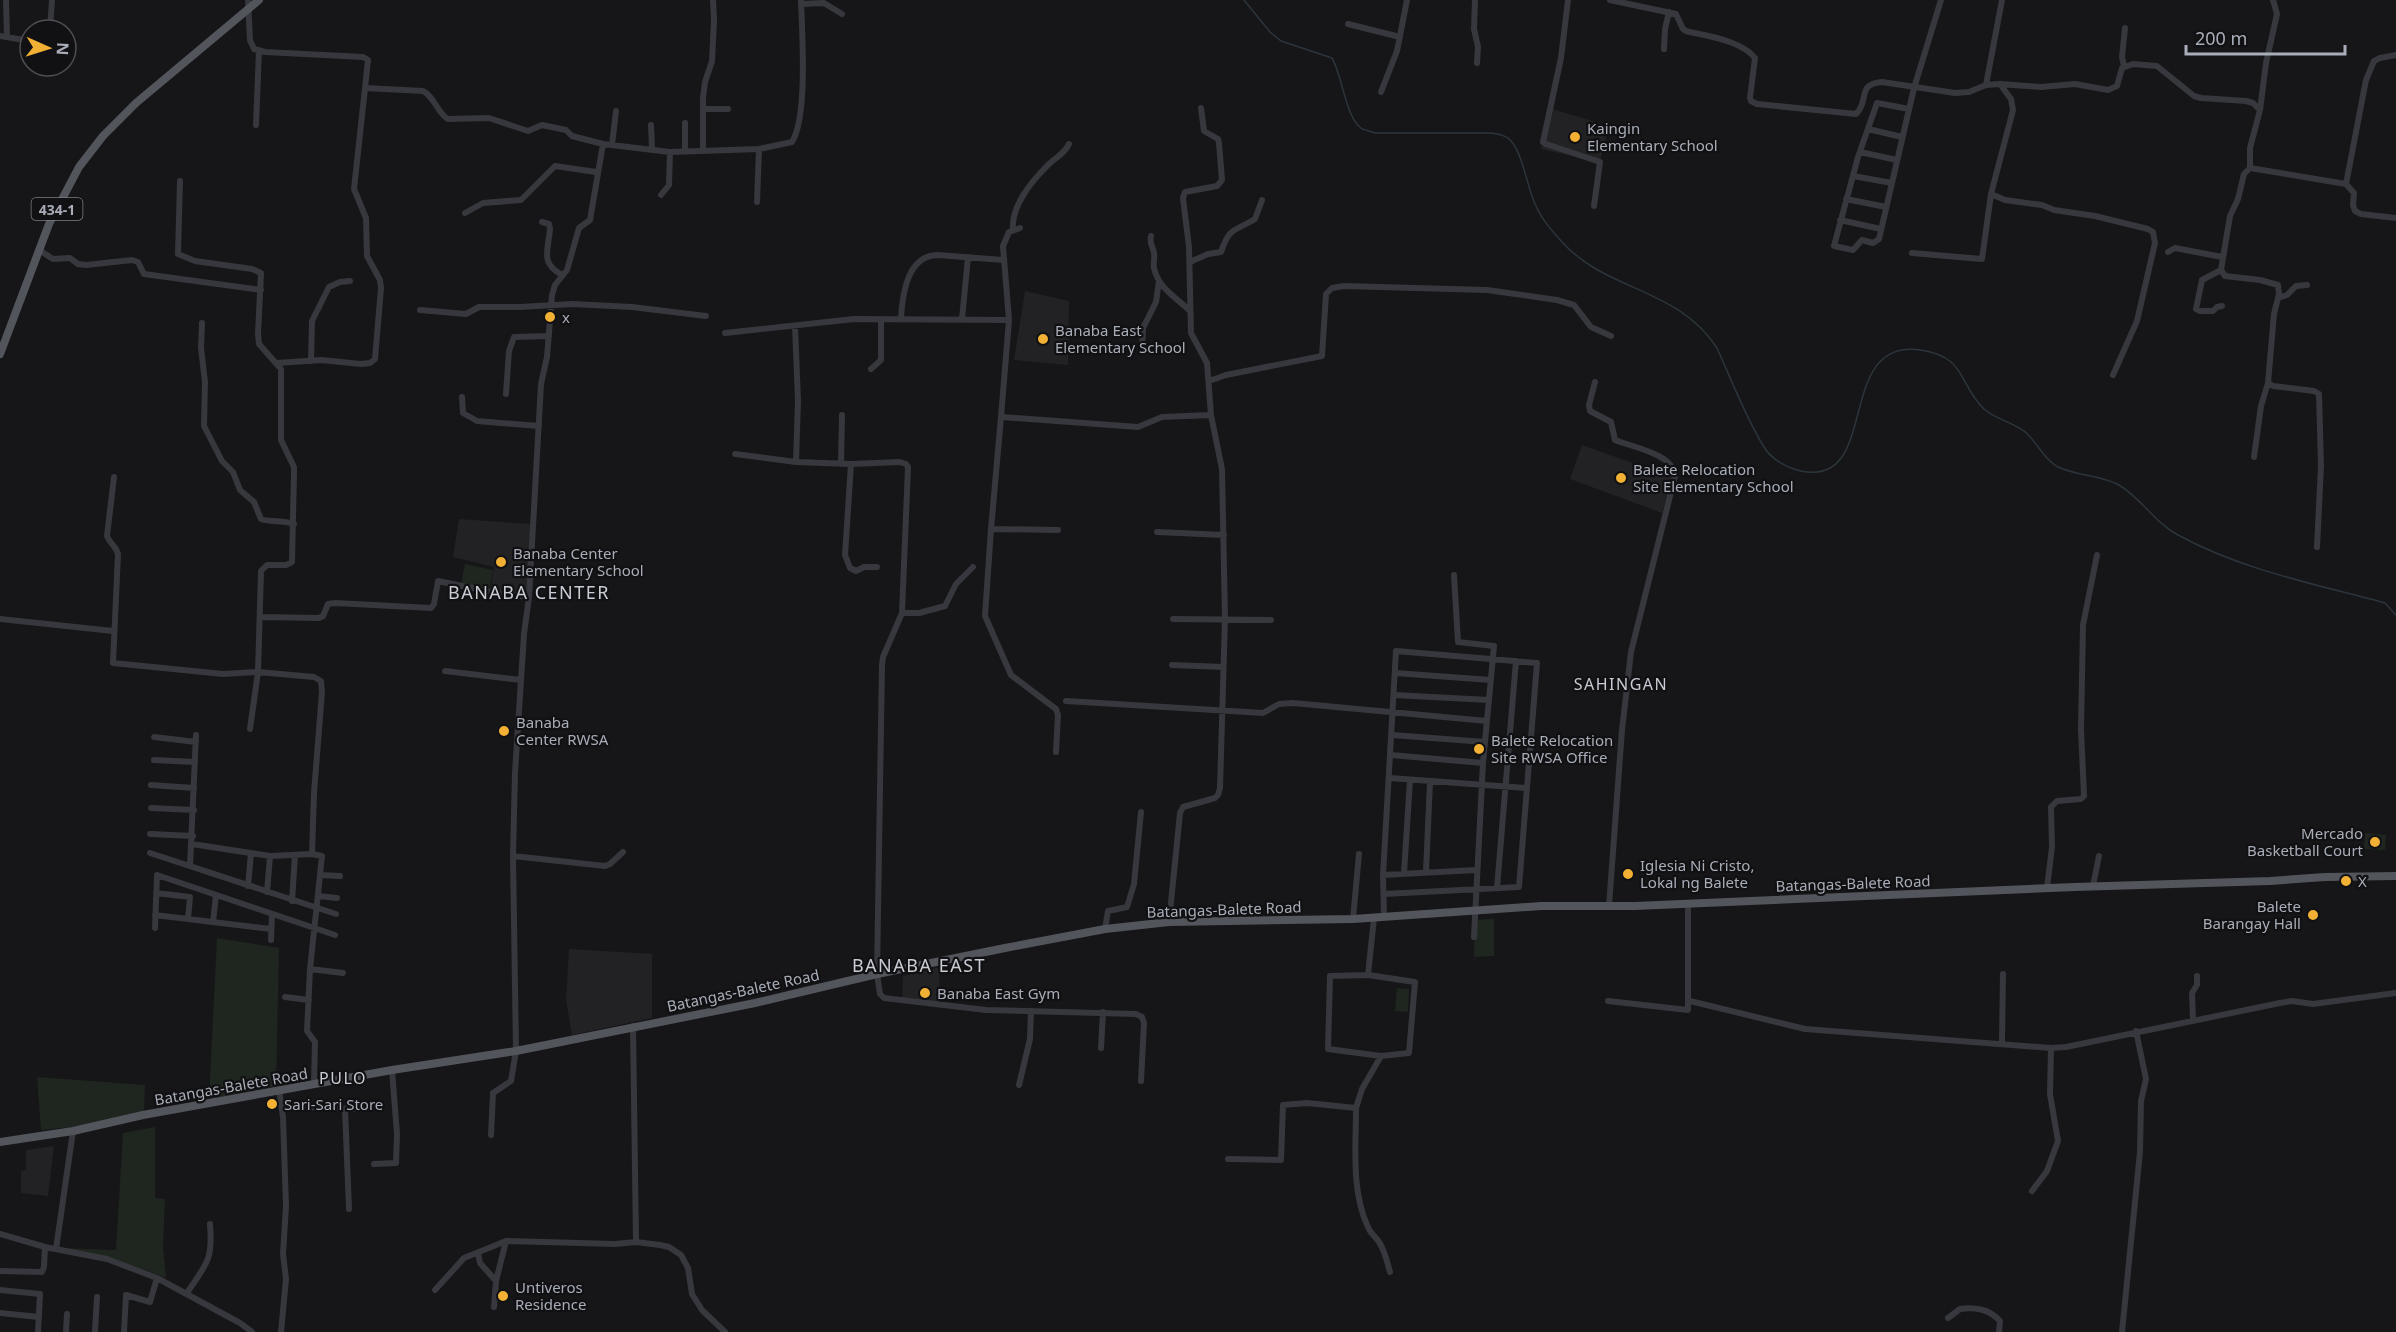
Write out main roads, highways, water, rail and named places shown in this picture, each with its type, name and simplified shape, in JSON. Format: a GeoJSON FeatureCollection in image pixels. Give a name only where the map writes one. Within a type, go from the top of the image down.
{"type":"FeatureCollection","features":[{"type":"Feature","properties":{"kind":"main road","name":"434-1"},"geometry":{"type":"LineString","coordinates":[[0,354],[49,224],[79,167],[103,136],[136,103],[248,4],[259,0]]}},
{"type":"Feature","properties":{"kind":"main road","name":"Batangas-Balete Road"},"geometry":{"type":"LineString","coordinates":[[0,1142],[73,1131],[143,1115],[392,1070],[516,1051],[755,1003],[877,974],[1105,929],[1169,922],[1353,919],[1541,906],[1635,906],[2092,886],[2396,876]]}},
{"type":"Feature","properties":{"kind":"waterway"},"geometry":{"type":"LineString","coordinates":[[1244,0],[1270,32],[1281,41],[1332,58],[1348,106],[1356,123],[1363,129],[1375,133],[1492,133],[1508,138],[1521,160],[1533,199],[1541,216],[1563,243],[1600,272],[1663,301],[1701,328],[1717,348],[1764,447],[1775,459],[1790,468],[1801,471],[1826,470],[1842,457],[1851,437],[1866,387],[1877,366],[1894,352],[1921,350],[1936,354],[1954,365],[1984,409],[2024,431],[2053,464],[2119,485],[2178,535],[2253,567],[2385,603],[2396,615]]}},
{"type":"Feature","properties":{"kind":"place","name":"Kaingin Elementary School"},"geometry":{"type":"Point","coordinates":[1575,137]}},
{"type":"Feature","properties":{"kind":"place","name":"x"},"geometry":{"type":"Point","coordinates":[550,317]}},
{"type":"Feature","properties":{"kind":"place","name":"Banaba East Elementary School"},"geometry":{"type":"Point","coordinates":[1043,339]}},
{"type":"Feature","properties":{"kind":"place","name":"Balete Relocation Site Elementary School"},"geometry":{"type":"Point","coordinates":[1621,478]}},
{"type":"Feature","properties":{"kind":"place","name":"Banaba Center Elementary School"},"geometry":{"type":"Point","coordinates":[501,562]}},
{"type":"Feature","properties":{"kind":"place","name":"Banaba Center RWSA"},"geometry":{"type":"Point","coordinates":[504,731]}},
{"type":"Feature","properties":{"kind":"place","name":"Balete Relocation Site RWSA Office"},"geometry":{"type":"Point","coordinates":[1479,749]}},
{"type":"Feature","properties":{"kind":"place","name":"Mercado Basketball Court"},"geometry":{"type":"Point","coordinates":[2375,842]}},
{"type":"Feature","properties":{"kind":"place","name":"Iglesia Ni Cristo, Lokal ng Balete"},"geometry":{"type":"Point","coordinates":[1628,874]}},
{"type":"Feature","properties":{"kind":"place","name":"X"},"geometry":{"type":"Point","coordinates":[2346,881]}},
{"type":"Feature","properties":{"kind":"place","name":"Balete Barangay Hall"},"geometry":{"type":"Point","coordinates":[2313,915]}},
{"type":"Feature","properties":{"kind":"place","name":"Banaba East Gym"},"geometry":{"type":"Point","coordinates":[925,993]}},
{"type":"Feature","properties":{"kind":"place","name":"Sari-Sari Store"},"geometry":{"type":"Point","coordinates":[272,1104]}},
{"type":"Feature","properties":{"kind":"place","name":"Untiveros Residence"},"geometry":{"type":"Point","coordinates":[503,1296]}},
{"type":"Feature","properties":{"kind":"district","name":"BANABA CENTER"},"geometry":{"type":"Point","coordinates":[529,592]}},
{"type":"Feature","properties":{"kind":"district","name":"SAHINGAN"},"geometry":{"type":"Point","coordinates":[1621,684]}},
{"type":"Feature","properties":{"kind":"district","name":"BANABA EAST"},"geometry":{"type":"Point","coordinates":[919,965]}},
{"type":"Feature","properties":{"kind":"district","name":"PULO"},"geometry":{"type":"Point","coordinates":[343,1078]}}]}
